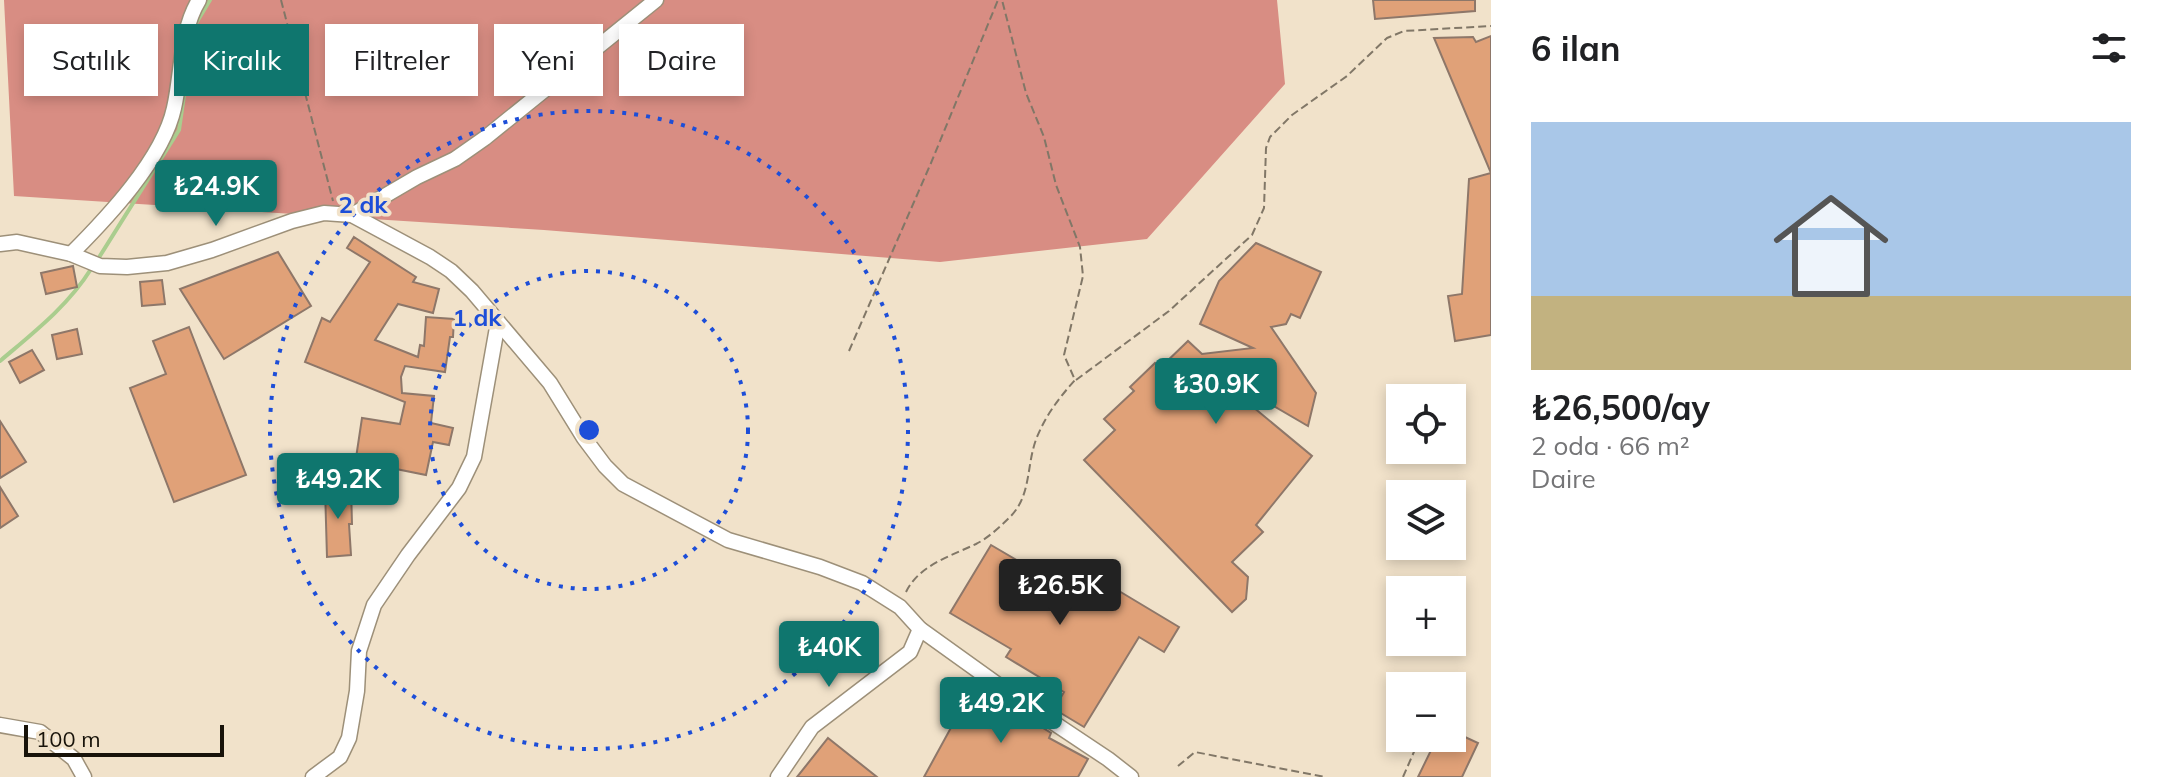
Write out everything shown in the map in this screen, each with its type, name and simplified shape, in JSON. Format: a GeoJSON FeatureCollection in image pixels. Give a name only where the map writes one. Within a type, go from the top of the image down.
{"type":"FeatureCollection","features":[{"type":"Feature","properties":{"kind":"street"},"geometry":{"type":"LineString","coordinates":[[71,254],[120,200],[162,141],[173,111],[186,37],[199,0]]}},
{"type":"Feature","properties":{"kind":"street"},"geometry":{"type":"LineString","coordinates":[[344,214],[455,159],[656,0]]}},
{"type":"Feature","properties":{"kind":"street"},"geometry":{"type":"LineString","coordinates":[[0,244],[17,242],[71,254],[100,266],[127,267],[167,263],[324,213],[344,214],[430,257],[472,291],[550,383],[584,438],[623,484],[728,540],[820,567],[862,583],[900,607],[920,629],[1131,777]]}},
{"type":"Feature","properties":{"kind":"street"},"geometry":{"type":"LineString","coordinates":[[313,777],[340,757],[349,738],[357,691],[359,651],[374,605],[459,488],[474,457],[498,322]]}},
{"type":"Feature","properties":{"kind":"street"},"geometry":{"type":"LineString","coordinates":[[778,777],[812,727],[910,652],[920,629]]}},
{"type":"Feature","properties":{"kind":"street"},"geometry":{"type":"LineString","coordinates":[[0,725],[40,732],[74,759],[84,777]]}},
{"type":"Feature","properties":{"kind":"path"},"geometry":{"type":"LineString","coordinates":[[281,0],[344,214]]}},
{"type":"Feature","properties":{"kind":"path"},"geometry":{"type":"LineString","coordinates":[[849,351],[1000,0]]}},
{"type":"Feature","properties":{"kind":"path"},"geometry":{"type":"LineString","coordinates":[[1000,0],[1026,93],[1044,137],[1056,185],[1080,247],[1083,276],[1064,355],[1075,380]]}},
{"type":"Feature","properties":{"kind":"path"},"geometry":{"type":"LineString","coordinates":[[900,607],[910,584],[940,559],[978,543],[1013,514],[1027,488],[1036,439],[1053,405],[1075,380],[1169,311],[1252,235],[1264,208],[1266,148],[1270,137],[1292,115],[1347,76],[1387,38],[1404,31],[1491,26]]}},
{"type":"Feature","properties":{"kind":"path"},"geometry":{"type":"LineString","coordinates":[[1178,766],[1195,752],[1325,777]]}},
{"type":"Feature","properties":{"kind":"path"},"geometry":{"type":"LineString","coordinates":[[1403,777],[1414,752]]}},
{"type":"Feature","properties":{"kind":"shaded area"},"geometry":{"type":"Polygon","coordinates":[[[4,0],[1277,0],[1285,84],[1147,239],[940,262],[544,230],[14,196],[4,0]]]}},
{"type":"Feature","properties":{"kind":"building"},"geometry":{"type":"Polygon","coordinates":[[[1373,0],[1475,0],[1475,11],[1375,19],[1373,0]]]}},
{"type":"Feature","properties":{"kind":"building"},"geometry":{"type":"Polygon","coordinates":[[[1491,36],[1491,173],[1434,38],[1473,37],[1476,42],[1491,36]]]}},
{"type":"Feature","properties":{"kind":"building"},"geometry":{"type":"Polygon","coordinates":[[[1491,173],[1491,335],[1455,341],[1448,296],[1462,294],[1469,179],[1491,173]]]}},
{"type":"Feature","properties":{"kind":"building"},"geometry":{"type":"Polygon","coordinates":[[[354,237],[416,277],[413,282],[439,289],[433,313],[398,304],[375,340],[418,357],[420,345],[424,346],[426,317],[454,319],[445,372],[405,366],[401,377],[402,393],[434,396],[431,423],[453,428],[449,445],[433,442],[426,475],[391,468],[389,483],[353,478],[362,418],[400,424],[405,402],[305,362],[322,318],[330,322],[370,262],[347,248],[354,237]]]}},
{"type":"Feature","properties":{"kind":"building"},"geometry":{"type":"Polygon","coordinates":[[[1256,243],[1321,272],[1300,318],[1291,314],[1286,324],[1271,327],[1316,393],[1308,426],[1246,390],[1241,397],[1312,456],[1256,525],[1263,532],[1232,562],[1248,577],[1246,599],[1232,612],[1084,460],[1115,430],[1104,419],[1134,391],[1130,387],[1155,363],[1160,368],[1188,341],[1202,354],[1253,348],[1200,324],[1219,281],[1256,243]]]}},
{"type":"Feature","properties":{"kind":"building"},"geometry":{"type":"Polygon","coordinates":[[[278,252],[311,306],[224,359],[180,289],[278,252]]]}},
{"type":"Feature","properties":{"kind":"building"},"geometry":{"type":"Polygon","coordinates":[[[73,266],[77,287],[46,294],[41,273],[73,266]]]}},
{"type":"Feature","properties":{"kind":"building"},"geometry":{"type":"Polygon","coordinates":[[[162,280],[165,304],[142,306],[140,282],[162,280]]]}},
{"type":"Feature","properties":{"kind":"building"},"geometry":{"type":"Polygon","coordinates":[[[189,327],[246,475],[174,502],[130,388],[166,374],[153,341],[189,327]]]}},
{"type":"Feature","properties":{"kind":"building"},"geometry":{"type":"Polygon","coordinates":[[[77,329],[82,354],[57,359],[52,335],[77,329]]]}},
{"type":"Feature","properties":{"kind":"building"},"geometry":{"type":"Polygon","coordinates":[[[32,350],[44,370],[20,383],[9,362],[32,350]]]}},
{"type":"Feature","properties":{"kind":"building"},"geometry":{"type":"Polygon","coordinates":[[[0,421],[26,462],[0,478],[0,421]]]}},
{"type":"Feature","properties":{"kind":"building"},"geometry":{"type":"Polygon","coordinates":[[[0,487],[18,516],[0,528],[0,487]]]}},
{"type":"Feature","properties":{"kind":"building"},"geometry":{"type":"Polygon","coordinates":[[[351,487],[351,555],[327,557],[325,488],[351,487]]]}},
{"type":"Feature","properties":{"kind":"building"},"geometry":{"type":"Polygon","coordinates":[[[991,545],[1052,581],[1061,567],[1084,581],[1089,573],[1179,627],[1164,652],[1139,637],[1084,727],[1054,709],[1064,692],[1006,657],[1011,649],[950,613],[991,545]]]}},
{"type":"Feature","properties":{"kind":"building"},"geometry":{"type":"Polygon","coordinates":[[[976,682],[1051,733],[1049,738],[1088,759],[1078,777],[924,777],[976,682]]]}},
{"type":"Feature","properties":{"kind":"building"},"geometry":{"type":"Polygon","coordinates":[[[1466,737],[1478,743],[1462,777],[1418,777],[1430,752],[1466,752],[1466,737]]]}},
{"type":"Feature","properties":{"kind":"building"},"geometry":{"type":"Polygon","coordinates":[[[828,738],[877,777],[797,777],[828,738]]]}},
{"type":"Feature","properties":{"kind":"waterway"},"geometry":{"type":"LineString","coordinates":[[196,24],[210,0]]}},
{"type":"Feature","properties":{"kind":"waterway"},"geometry":{"type":"LineString","coordinates":[[98,259],[179,130],[184,96]]}},
{"type":"Feature","properties":{"kind":"waterway"},"geometry":{"type":"LineString","coordinates":[[0,361],[61,307],[91,269]]}}]}
